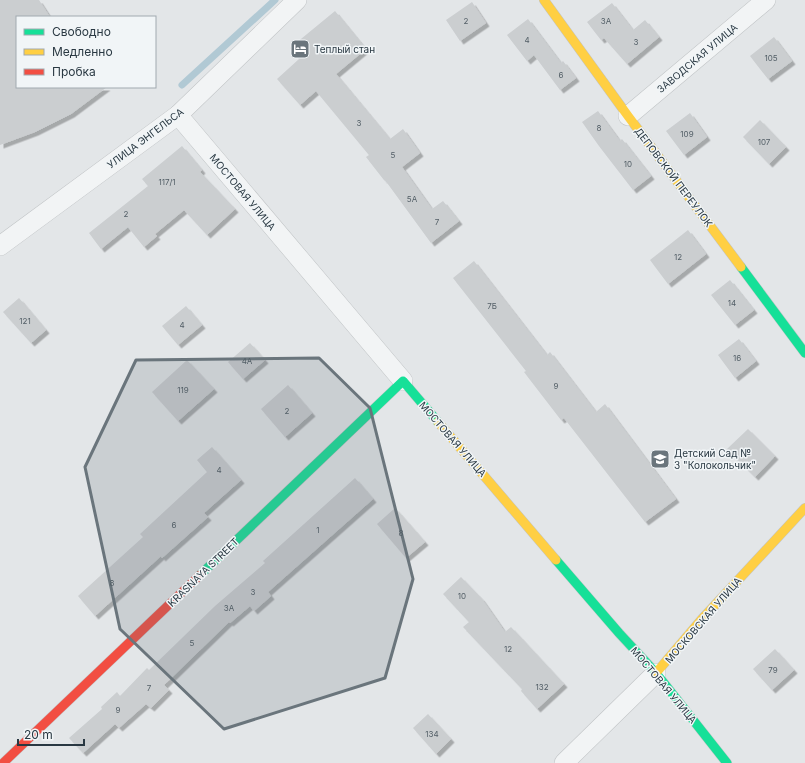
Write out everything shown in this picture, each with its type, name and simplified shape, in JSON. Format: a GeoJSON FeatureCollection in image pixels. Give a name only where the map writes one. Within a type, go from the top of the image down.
{"type":"FeatureCollection","features":[{"type":"Feature","properties":{"kind":"street","name":"УЛИЦА ЭНГЕЛЬСА"},"geometry":{"type":"LineString","coordinates":[[0,246],[178,115],[297,0]]}},
{"type":"Feature","properties":{"kind":"street","name":"ДЕПОВСКОЙ ПЕРЕУЛОК"},"geometry":{"type":"LineString","coordinates":[[544,0],[628,116],[805,353]]}},
{"type":"Feature","properties":{"kind":"street","name":"ЗАВОДСКАЯ УЛИЦА"},"geometry":{"type":"LineString","coordinates":[[628,116],[766,0]]}},
{"type":"Feature","properties":{"kind":"street","name":"МОСТОВАЯ УЛИЦА"},"geometry":{"type":"LineString","coordinates":[[178,115],[403,381],[656,673],[727,763]]}},
{"type":"Feature","properties":{"kind":"street","name":"KRASNAYA STREET"},"geometry":{"type":"LineString","coordinates":[[3,763],[403,381]]}},
{"type":"Feature","properties":{"kind":"street","name":"МОСКОВСКАЯ УЛИЦА"},"geometry":{"type":"LineString","coordinates":[[564,763],[656,673],[702,619],[805,508]]}},
{"type":"Feature","properties":{"kind":"highlighted area"},"geometry":{"type":"Polygon","coordinates":[[[319,358],[370,408],[413,579],[385,678],[224,729],[120,629],[85,467],[136,360],[319,358]]]}},
{"type":"Feature","properties":{"kind":"building"},"geometry":{"type":"Polygon","coordinates":[[[0,0],[39,0],[49,16],[16,16],[16,88],[106,88],[71,114],[35,132],[0,145],[0,0]]]}},
{"type":"Feature","properties":{"kind":"building"},"geometry":{"type":"Polygon","coordinates":[[[472,2],[486,23],[460,41],[446,20],[472,2]]]}},
{"type":"Feature","properties":{"kind":"building"},"geometry":{"type":"Polygon","coordinates":[[[612,3],[633,30],[645,20],[659,37],[627,64],[604,38],[601,40],[587,22],[612,3]]]}},
{"type":"Feature","properties":{"kind":"building"},"geometry":{"type":"Polygon","coordinates":[[[335,11],[366,49],[336,74],[390,139],[403,129],[420,153],[402,167],[432,209],[443,201],[459,221],[431,243],[385,180],[366,157],[369,155],[316,91],[300,105],[277,79],[299,59],[290,48],[335,11]]]}},
{"type":"Feature","properties":{"kind":"building"},"geometry":{"type":"Polygon","coordinates":[[[528,19],[561,63],[563,61],[576,78],[560,90],[534,55],[527,61],[507,35],[528,19]]]}},
{"type":"Feature","properties":{"kind":"building"},"geometry":{"type":"Polygon","coordinates":[[[774,37],[792,61],[768,79],[750,56],[774,37]]]}},
{"type":"Feature","properties":{"kind":"building"},"geometry":{"type":"Polygon","coordinates":[[[598,111],[620,141],[622,139],[651,176],[633,190],[582,122],[598,111]]]}},
{"type":"Feature","properties":{"kind":"building"},"geometry":{"type":"Polygon","coordinates":[[[690,113],[707,137],[684,155],[666,131],[690,113]]]}},
{"type":"Feature","properties":{"kind":"building"},"geometry":{"type":"Polygon","coordinates":[[[760,120],[786,147],[769,164],[743,137],[760,120]]]}},
{"type":"Feature","properties":{"kind":"building"},"geometry":{"type":"Polygon","coordinates":[[[182,146],[202,170],[200,172],[235,209],[207,235],[184,210],[155,234],[157,236],[144,247],[128,227],[101,249],[89,233],[148,186],[142,179],[182,146]]]}},
{"type":"Feature","properties":{"kind":"building"},"geometry":{"type":"Polygon","coordinates":[[[688,230],[706,254],[668,284],[650,260],[688,230]]]}},
{"type":"Feature","properties":{"kind":"building"},"geometry":{"type":"Polygon","coordinates":[[[474,261],[547,355],[550,352],[596,412],[605,404],[676,499],[645,522],[564,418],[561,420],[524,372],[526,371],[453,278],[474,261]]]}},
{"type":"Feature","properties":{"kind":"building"},"geometry":{"type":"Polygon","coordinates":[[[730,280],[754,310],[735,325],[711,295],[730,280]]]}},
{"type":"Feature","properties":{"kind":"building"},"geometry":{"type":"Polygon","coordinates":[[[19,298],[46,330],[31,343],[3,312],[19,298]]]}},
{"type":"Feature","properties":{"kind":"building"},"geometry":{"type":"Polygon","coordinates":[[[186,306],[202,325],[178,345],[162,326],[186,306]]]}},
{"type":"Feature","properties":{"kind":"building"},"geometry":{"type":"Polygon","coordinates":[[[739,339],[756,361],[735,378],[718,355],[739,339]]]}},
{"type":"Feature","properties":{"kind":"building"},"geometry":{"type":"Polygon","coordinates":[[[250,343],[265,360],[243,379],[228,362],[250,343]]]}},
{"type":"Feature","properties":{"kind":"building"},"geometry":{"type":"Polygon","coordinates":[[[187,360],[214,389],[178,421],[152,392],[187,360]]]}},
{"type":"Feature","properties":{"kind":"building"},"geometry":{"type":"Polygon","coordinates":[[[288,385],[312,413],[285,437],[261,409],[288,385]]]}},
{"type":"Feature","properties":{"kind":"building"},"geometry":{"type":"Polygon","coordinates":[[[748,429],[775,456],[755,477],[727,449],[748,429]]]}},
{"type":"Feature","properties":{"kind":"building"},"geometry":{"type":"Polygon","coordinates":[[[212,447],[241,480],[204,513],[208,517],[162,558],[161,556],[95,616],[78,596],[143,537],[140,534],[207,472],[197,460],[212,447]]]}},
{"type":"Feature","properties":{"kind":"building"},"geometry":{"type":"Polygon","coordinates":[[[355,478],[373,499],[268,592],[271,596],[254,611],[250,606],[230,623],[229,622],[164,685],[169,690],[151,708],[146,704],[119,728],[115,724],[83,753],[69,738],[102,709],[101,707],[117,692],[120,696],[147,668],[149,670],[215,606],[265,563],[263,561],[355,478]]]}},
{"type":"Feature","properties":{"kind":"building"},"geometry":{"type":"Polygon","coordinates":[[[395,508],[425,542],[406,558],[377,524],[395,508]]]}},
{"type":"Feature","properties":{"kind":"building"},"geometry":{"type":"Polygon","coordinates":[[[461,577],[482,599],[505,632],[511,627],[564,684],[537,709],[521,691],[522,689],[463,627],[469,622],[443,594],[461,577]]]}},
{"type":"Feature","properties":{"kind":"building"},"geometry":{"type":"Polygon","coordinates":[[[775,649],[794,670],[772,690],[753,669],[775,649]]]}},
{"type":"Feature","properties":{"kind":"building"},"geometry":{"type":"Polygon","coordinates":[[[428,714],[451,739],[436,754],[413,728],[428,714]]]}},
{"type":"Feature","properties":{"kind":"waterway"},"geometry":{"type":"LineString","coordinates":[[182,85],[275,0]]}},
{"type":"Feature","properties":{"kind":"traffic: fast"},"geometry":{"type":"LineString","coordinates":[[741,267],[805,353]]}},
{"type":"Feature","properties":{"kind":"traffic: fast"},"geometry":{"type":"LineString","coordinates":[[200,575],[403,381],[438,422]]}},
{"type":"Feature","properties":{"kind":"traffic: fast"},"geometry":{"type":"LineString","coordinates":[[556,560],[656,673],[727,763]]}},
{"type":"Feature","properties":{"kind":"traffic: slow"},"geometry":{"type":"LineString","coordinates":[[544,0],[628,116],[741,267]]}},
{"type":"Feature","properties":{"kind":"traffic: slow"},"geometry":{"type":"LineString","coordinates":[[438,422],[556,560]]}},
{"type":"Feature","properties":{"kind":"traffic: slow"},"geometry":{"type":"LineString","coordinates":[[656,673],[702,619],[805,508]]}},
{"type":"Feature","properties":{"kind":"traffic: jam"},"geometry":{"type":"LineString","coordinates":[[3,763],[200,575]]}},
{"type":"Feature","properties":{"kind":"place","name":"Теплый стан"},"geometry":{"type":"Point","coordinates":[300,49]}},
{"type":"Feature","properties":{"kind":"place","name":"Детский Сад № 3 \"Колокольчик\""},"geometry":{"type":"Point","coordinates":[660,459]}}]}
